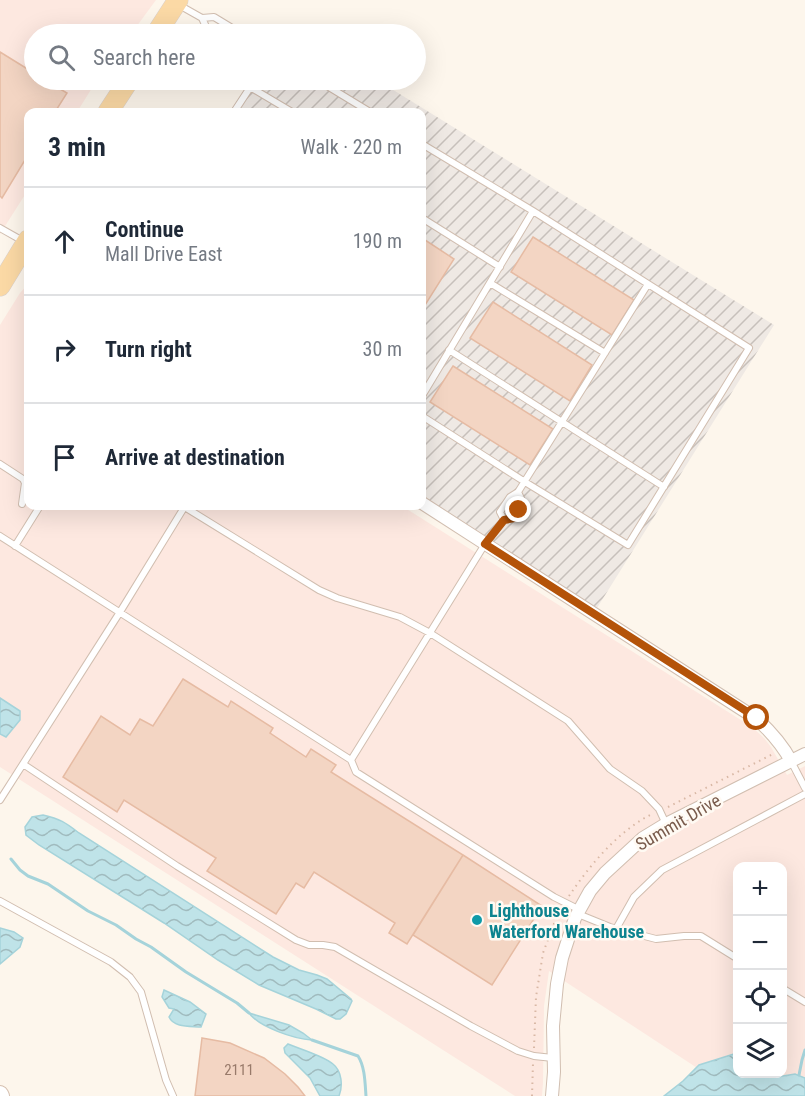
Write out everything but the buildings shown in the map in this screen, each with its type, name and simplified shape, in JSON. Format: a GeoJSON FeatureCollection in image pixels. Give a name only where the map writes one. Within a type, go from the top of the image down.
{"type":"FeatureCollection","features":[{"type":"Feature","properties":{"kind":"main road"},"geometry":{"type":"LineString","coordinates":[[162,24],[177,1]]}},
{"type":"Feature","properties":{"kind":"main road"},"geometry":{"type":"LineString","coordinates":[[111,108],[122,90]]}},
{"type":"Feature","properties":{"kind":"main road"},"geometry":{"type":"LineString","coordinates":[[2,279],[24,252]]}},
{"type":"Feature","properties":{"kind":"street"},"geometry":{"type":"LineString","coordinates":[[426,506],[757,718],[772,733],[791,761]]}},
{"type":"Feature","properties":{"kind":"street","name":"Summit Drive"},"geometry":{"type":"LineString","coordinates":[[552,1096],[556,984],[562,958],[579,912],[590,891],[624,854],[643,838],[666,824],[805,754]]}},
{"type":"Feature","properties":{"kind":"lane"},"geometry":{"type":"LineString","coordinates":[[177,1],[202,18],[205,24]]}},
{"type":"Feature","properties":{"kind":"lane"},"geometry":{"type":"LineString","coordinates":[[202,18],[214,17],[226,24]]}},
{"type":"Feature","properties":{"kind":"lane"},"geometry":{"type":"LineString","coordinates":[[237,108],[248,90]]}},
{"type":"Feature","properties":{"kind":"lane"},"geometry":{"type":"LineString","coordinates":[[255,90],[285,108]]}},
{"type":"Feature","properties":{"kind":"lane"},"geometry":{"type":"LineString","coordinates":[[334,90],[363,108]]}},
{"type":"Feature","properties":{"kind":"lane"},"geometry":{"type":"LineString","coordinates":[[426,146],[749,348],[628,545],[426,419]]}},
{"type":"Feature","properties":{"kind":"lane"},"geometry":{"type":"LineString","coordinates":[[426,389],[533,212]]}},
{"type":"Feature","properties":{"kind":"lane"},"geometry":{"type":"LineString","coordinates":[[426,221],[500,267]]}},
{"type":"Feature","properties":{"kind":"lane"},"geometry":{"type":"LineString","coordinates":[[0,228],[24,248]]}},
{"type":"Feature","properties":{"kind":"lane"},"geometry":{"type":"LineString","coordinates":[[490,283],[605,353]]}},
{"type":"Feature","properties":{"kind":"lane"},"geometry":{"type":"LineString","coordinates":[[504,520],[500,512],[510,497],[518,492],[525,482],[648,284]]}},
{"type":"Feature","properties":{"kind":"lane"},"geometry":{"type":"LineString","coordinates":[[449,350],[664,487]]}},
{"type":"Feature","properties":{"kind":"lane"},"geometry":{"type":"LineString","coordinates":[[0,464],[23,479],[22,504]]}},
{"type":"Feature","properties":{"kind":"lane"},"geometry":{"type":"LineString","coordinates":[[351,760],[485,544],[504,520],[514,518],[523,503],[518,492]]}},
{"type":"Feature","properties":{"kind":"lane"},"geometry":{"type":"LineString","coordinates":[[15,546],[38,510]]}},
{"type":"Feature","properties":{"kind":"lane"},"geometry":{"type":"LineString","coordinates":[[0,800],[183,510]]}},
{"type":"Feature","properties":{"kind":"lane"},"geometry":{"type":"LineString","coordinates":[[191,510],[319,591],[400,617],[430,633],[568,721],[610,769],[642,791],[660,811],[666,824]]}},
{"type":"Feature","properties":{"kind":"lane"},"geometry":{"type":"LineString","coordinates":[[0,536],[351,760],[356,772],[579,912],[616,929],[656,939],[701,936],[733,956]]}},
{"type":"Feature","properties":{"kind":"lane"},"geometry":{"type":"LineString","coordinates":[[791,761],[805,788]]}},
{"type":"Feature","properties":{"kind":"lane"},"geometry":{"type":"LineString","coordinates":[[23,764],[177,866],[296,940],[309,945],[335,947],[518,1051],[553,1058]]}},
{"type":"Feature","properties":{"kind":"lane"},"geometry":{"type":"LineString","coordinates":[[616,929],[634,897],[662,870],[805,794]]}},
{"type":"Feature","properties":{"kind":"lane"},"geometry":{"type":"LineString","coordinates":[[0,901],[111,962],[130,977],[141,992],[166,1080],[173,1096]]}},
{"type":"Feature","properties":{"kind":"lane"},"geometry":{"type":"LineString","coordinates":[[787,991],[805,1002]]}},
{"type":"Feature","properties":{"kind":"path"},"geometry":{"type":"LineString","coordinates":[[532,1096],[536,997],[543,953],[558,913],[583,876],[613,843],[643,819],[784,749]]}},
{"type":"Feature","properties":{"kind":"shaded area"},"geometry":{"type":"Polygon","coordinates":[[[0,0],[156,0],[138,24],[24,24],[24,90],[91,90],[80,108],[24,108],[24,196],[0,234],[0,0]]]}},
{"type":"Feature","properties":{"kind":"shaded area"},"geometry":{"type":"Polygon","coordinates":[[[247,90],[393,90],[422,108],[236,108],[247,90]]]}},
{"type":"Feature","properties":{"kind":"shaded area"},"geometry":{"type":"Polygon","coordinates":[[[426,110],[774,325],[597,608],[426,499],[426,110]]]}},
{"type":"Feature","properties":{"kind":"shaded area"},"geometry":{"type":"Polygon","coordinates":[[[24,288],[24,510],[408,510],[752,727],[771,747],[787,775],[805,766],[805,1096],[740,1096],[549,971],[544,1006],[542,1096],[515,1096],[0,767],[0,325],[24,288]]]}},
{"type":"Feature","properties":{"kind":"water"},"geometry":{"type":"Polygon","coordinates":[[[0,698],[20,711],[20,720],[6,737],[0,734],[0,698]]]}},
{"type":"Feature","properties":{"kind":"water"},"geometry":{"type":"Polygon","coordinates":[[[43,815],[66,824],[273,957],[299,970],[327,979],[351,999],[346,1014],[336,1019],[259,985],[39,845],[26,835],[25,827],[32,817],[43,815]]]}},
{"type":"Feature","properties":{"kind":"water"},"geometry":{"type":"Polygon","coordinates":[[[0,928],[14,932],[23,938],[20,947],[0,964],[0,928]]]}},
{"type":"Feature","properties":{"kind":"water"},"geometry":{"type":"Polygon","coordinates":[[[164,990],[190,1002],[206,1014],[201,1027],[183,1026],[171,1021],[169,1017],[174,1009],[169,1008],[162,997],[164,990]]]}},
{"type":"Feature","properties":{"kind":"water"},"geometry":{"type":"Polygon","coordinates":[[[249,1013],[289,1025],[312,1040],[278,1031],[261,1023],[249,1013]]]}},
{"type":"Feature","properties":{"kind":"water"},"geometry":{"type":"Polygon","coordinates":[[[288,1044],[324,1058],[336,1067],[341,1079],[339,1096],[320,1096],[310,1078],[285,1053],[284,1048],[288,1044]]]}},
{"type":"Feature","properties":{"kind":"water"},"geometry":{"type":"Polygon","coordinates":[[[733,1054],[733,1078],[787,1078],[787,1075],[795,1074],[805,1078],[805,1096],[664,1096],[699,1065],[733,1054]]]}},
{"type":"Feature","properties":{"kind":"waterway"},"geometry":{"type":"LineString","coordinates":[[11,859],[28,876],[48,884],[88,911],[116,925],[249,1013]]}},
{"type":"Feature","properties":{"kind":"waterway"},"geometry":{"type":"LineString","coordinates":[[312,1040],[358,1056],[363,1070],[366,1096]]}},
{"type":"Feature","properties":{"kind":"waterway"},"geometry":{"type":"LineString","coordinates":[[799,1075],[805,1050]]}},
{"type":"Feature","properties":{"kind":"place","name":"Lighthouse Waterford Warehouse"},"geometry":{"type":"Point","coordinates":[477,920]}},
{"type":"Feature","properties":{"kind":"route"},"geometry":{"type":"LineString","coordinates":[[519,510],[514,518],[504,520],[485,544],[757,718]]}}]}
